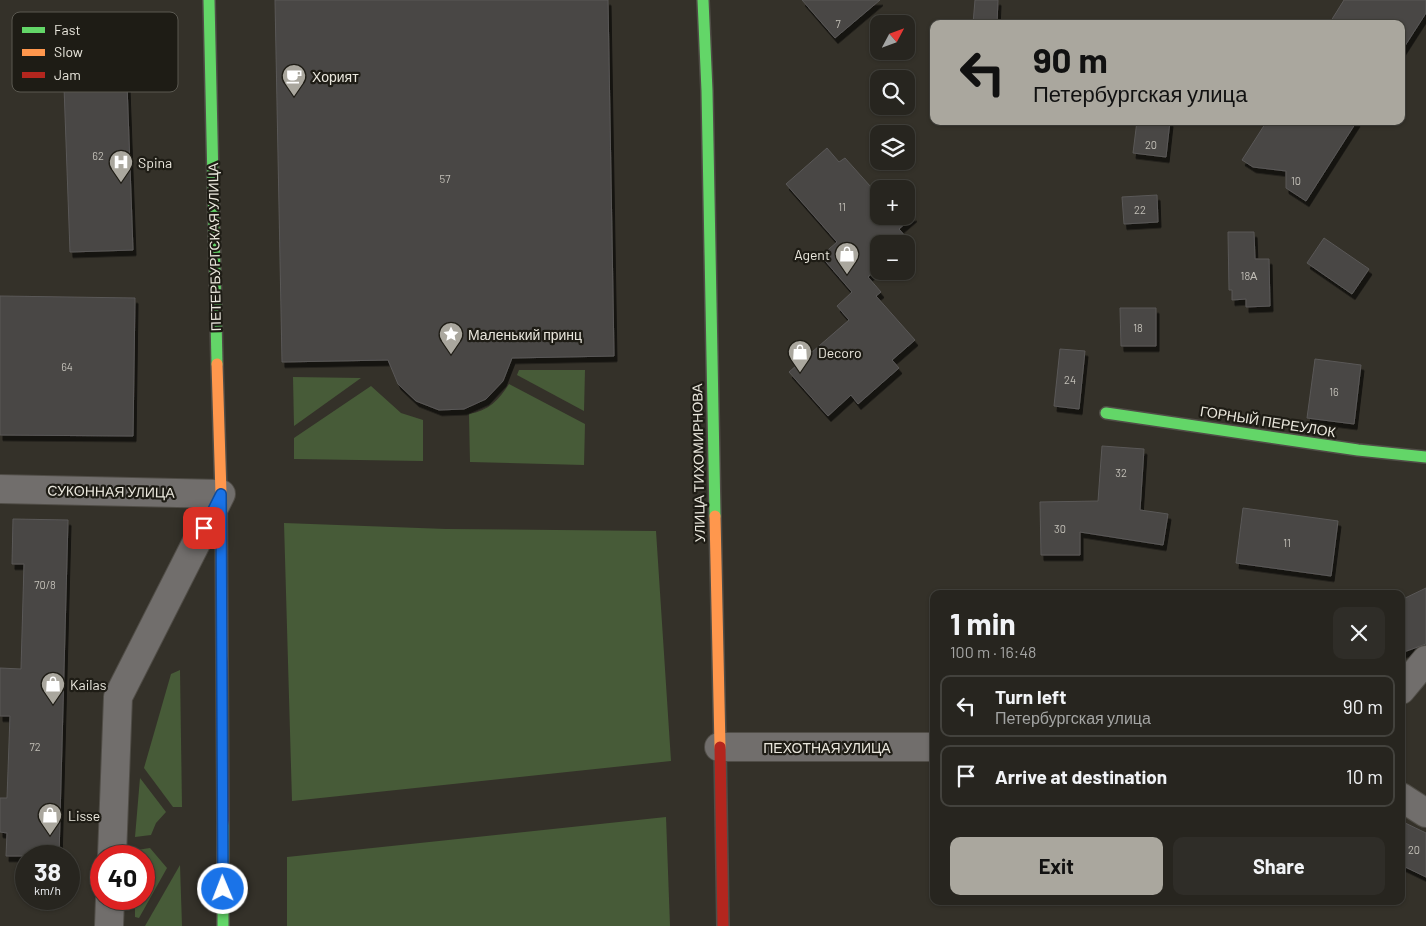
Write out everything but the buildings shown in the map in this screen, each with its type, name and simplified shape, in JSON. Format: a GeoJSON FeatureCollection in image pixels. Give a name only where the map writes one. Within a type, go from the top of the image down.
{"type":"FeatureCollection","features":[{"type":"Feature","properties":{"kind":"street","name":"ПЕТЕРБУРГСКАЯ УЛИЦА"},"geometry":{"type":"LineString","coordinates":[[209,0],[214,274],[221,494],[223,926]]}},
{"type":"Feature","properties":{"kind":"street","name":"УЛИЦА ТИХОМИРНОВА"},"geometry":{"type":"LineString","coordinates":[[703,0],[707,91],[723,926]]}},
{"type":"Feature","properties":{"kind":"street","name":"ГОРНЫЙ ПЕРЕУЛОК"},"geometry":{"type":"LineString","coordinates":[[1106,413],[1358,450],[1426,457]]}},
{"type":"Feature","properties":{"kind":"street","name":"СУКОННАЯ УЛИЦА"},"geometry":{"type":"LineString","coordinates":[[0,489],[221,494]]}},
{"type":"Feature","properties":{"kind":"street","name":"ПЕТЕРБУРГСКАЯ УЛИЦА"},"geometry":{"type":"LineString","coordinates":[[112,845],[118,697],[221,494]]}},
{"type":"Feature","properties":{"kind":"street"},"geometry":{"type":"LineString","coordinates":[[1405,685],[1426,660]]}},
{"type":"Feature","properties":{"kind":"street","name":"ПЕХОТНАЯ УЛИЦА"},"geometry":{"type":"LineString","coordinates":[[719,747],[930,747]]}},
{"type":"Feature","properties":{"kind":"street"},"geometry":{"type":"LineString","coordinates":[[1405,800],[1426,813]]}},
{"type":"Feature","properties":{"kind":"street"},"geometry":{"type":"LineString","coordinates":[[109,926],[110,910]]}},
{"type":"Feature","properties":{"kind":"green space"},"geometry":{"type":"Polygon","coordinates":[[[519,370],[585,370],[584,411],[517,375],[519,370]]]}},
{"type":"Feature","properties":{"kind":"green space"},"geometry":{"type":"Polygon","coordinates":[[[293,377],[361,378],[294,426],[293,377]]]}},
{"type":"Feature","properties":{"kind":"green space"},"geometry":{"type":"Polygon","coordinates":[[[509,384],[585,424],[584,465],[470,462],[469,414],[476,413],[492,404],[509,384]]]}},
{"type":"Feature","properties":{"kind":"green space"},"geometry":{"type":"Polygon","coordinates":[[[371,386],[401,413],[423,420],[423,461],[294,459],[294,438],[371,386]]]}},
{"type":"Feature","properties":{"kind":"green space"},"geometry":{"type":"Polygon","coordinates":[[[284,523],[446,529],[656,531],[671,761],[292,801],[284,523]]]}},
{"type":"Feature","properties":{"kind":"green space"},"geometry":{"type":"Polygon","coordinates":[[[180,670],[182,807],[173,807],[144,768],[171,674],[180,670]]]}},
{"type":"Feature","properties":{"kind":"green space"},"geometry":{"type":"Polygon","coordinates":[[[140,778],[166,812],[156,823],[151,835],[135,837],[140,778]]]}},
{"type":"Feature","properties":{"kind":"green space"},"geometry":{"type":"Polygon","coordinates":[[[666,817],[670,926],[287,926],[287,857],[666,817]]]}},
{"type":"Feature","properties":{"kind":"green space"},"geometry":{"type":"Polygon","coordinates":[[[155,854],[167,868],[155,889],[155,854]]]}},
{"type":"Feature","properties":{"kind":"green space"},"geometry":{"type":"Polygon","coordinates":[[[180,865],[182,926],[145,926],[180,865]]]}},
{"type":"Feature","properties":{"kind":"green space"},"geometry":{"type":"Polygon","coordinates":[[[135,910],[143,910],[139,918],[135,917],[135,910]]]}},
{"type":"Feature","properties":{"kind":"traffic: fast"},"geometry":{"type":"LineString","coordinates":[[209,0],[217,364]]}},
{"type":"Feature","properties":{"kind":"traffic: fast"},"geometry":{"type":"LineString","coordinates":[[703,0],[707,91],[715,516]]}},
{"type":"Feature","properties":{"kind":"traffic: fast"},"geometry":{"type":"LineString","coordinates":[[1106,413],[1358,450],[1426,457]]}},
{"type":"Feature","properties":{"kind":"traffic: fast"},"geometry":{"type":"LineString","coordinates":[[223,823],[223,926]]}},
{"type":"Feature","properties":{"kind":"traffic: slow"},"geometry":{"type":"LineString","coordinates":[[217,364],[221,494],[222,659]]}},
{"type":"Feature","properties":{"kind":"traffic: slow"},"geometry":{"type":"LineString","coordinates":[[715,516],[720,747]]}},
{"type":"Feature","properties":{"kind":"traffic: jam"},"geometry":{"type":"LineString","coordinates":[[222,659],[223,823]]}},
{"type":"Feature","properties":{"kind":"traffic: jam"},"geometry":{"type":"LineString","coordinates":[[720,747],[723,926]]}},
{"type":"Feature","properties":{"kind":"place","name":"Хорият"},"geometry":{"type":"Point","coordinates":[294,97]}},
{"type":"Feature","properties":{"kind":"place","name":"Spina"},"geometry":{"type":"Point","coordinates":[121,183]}},
{"type":"Feature","properties":{"kind":"place","name":"Agent"},"geometry":{"type":"Point","coordinates":[847,275]}},
{"type":"Feature","properties":{"kind":"place","name":"Маленький принц"},"geometry":{"type":"Point","coordinates":[451,355]}},
{"type":"Feature","properties":{"kind":"place","name":"Decoro"},"geometry":{"type":"Point","coordinates":[800,373]}},
{"type":"Feature","properties":{"kind":"place","name":"Kailas"},"geometry":{"type":"Point","coordinates":[53,705]}},
{"type":"Feature","properties":{"kind":"place","name":"Lisse"},"geometry":{"type":"Point","coordinates":[50,836]}},
{"type":"Feature","properties":{"kind":"route"},"geometry":{"type":"LineString","coordinates":[[204,528],[221,494],[223,889]]}}]}
